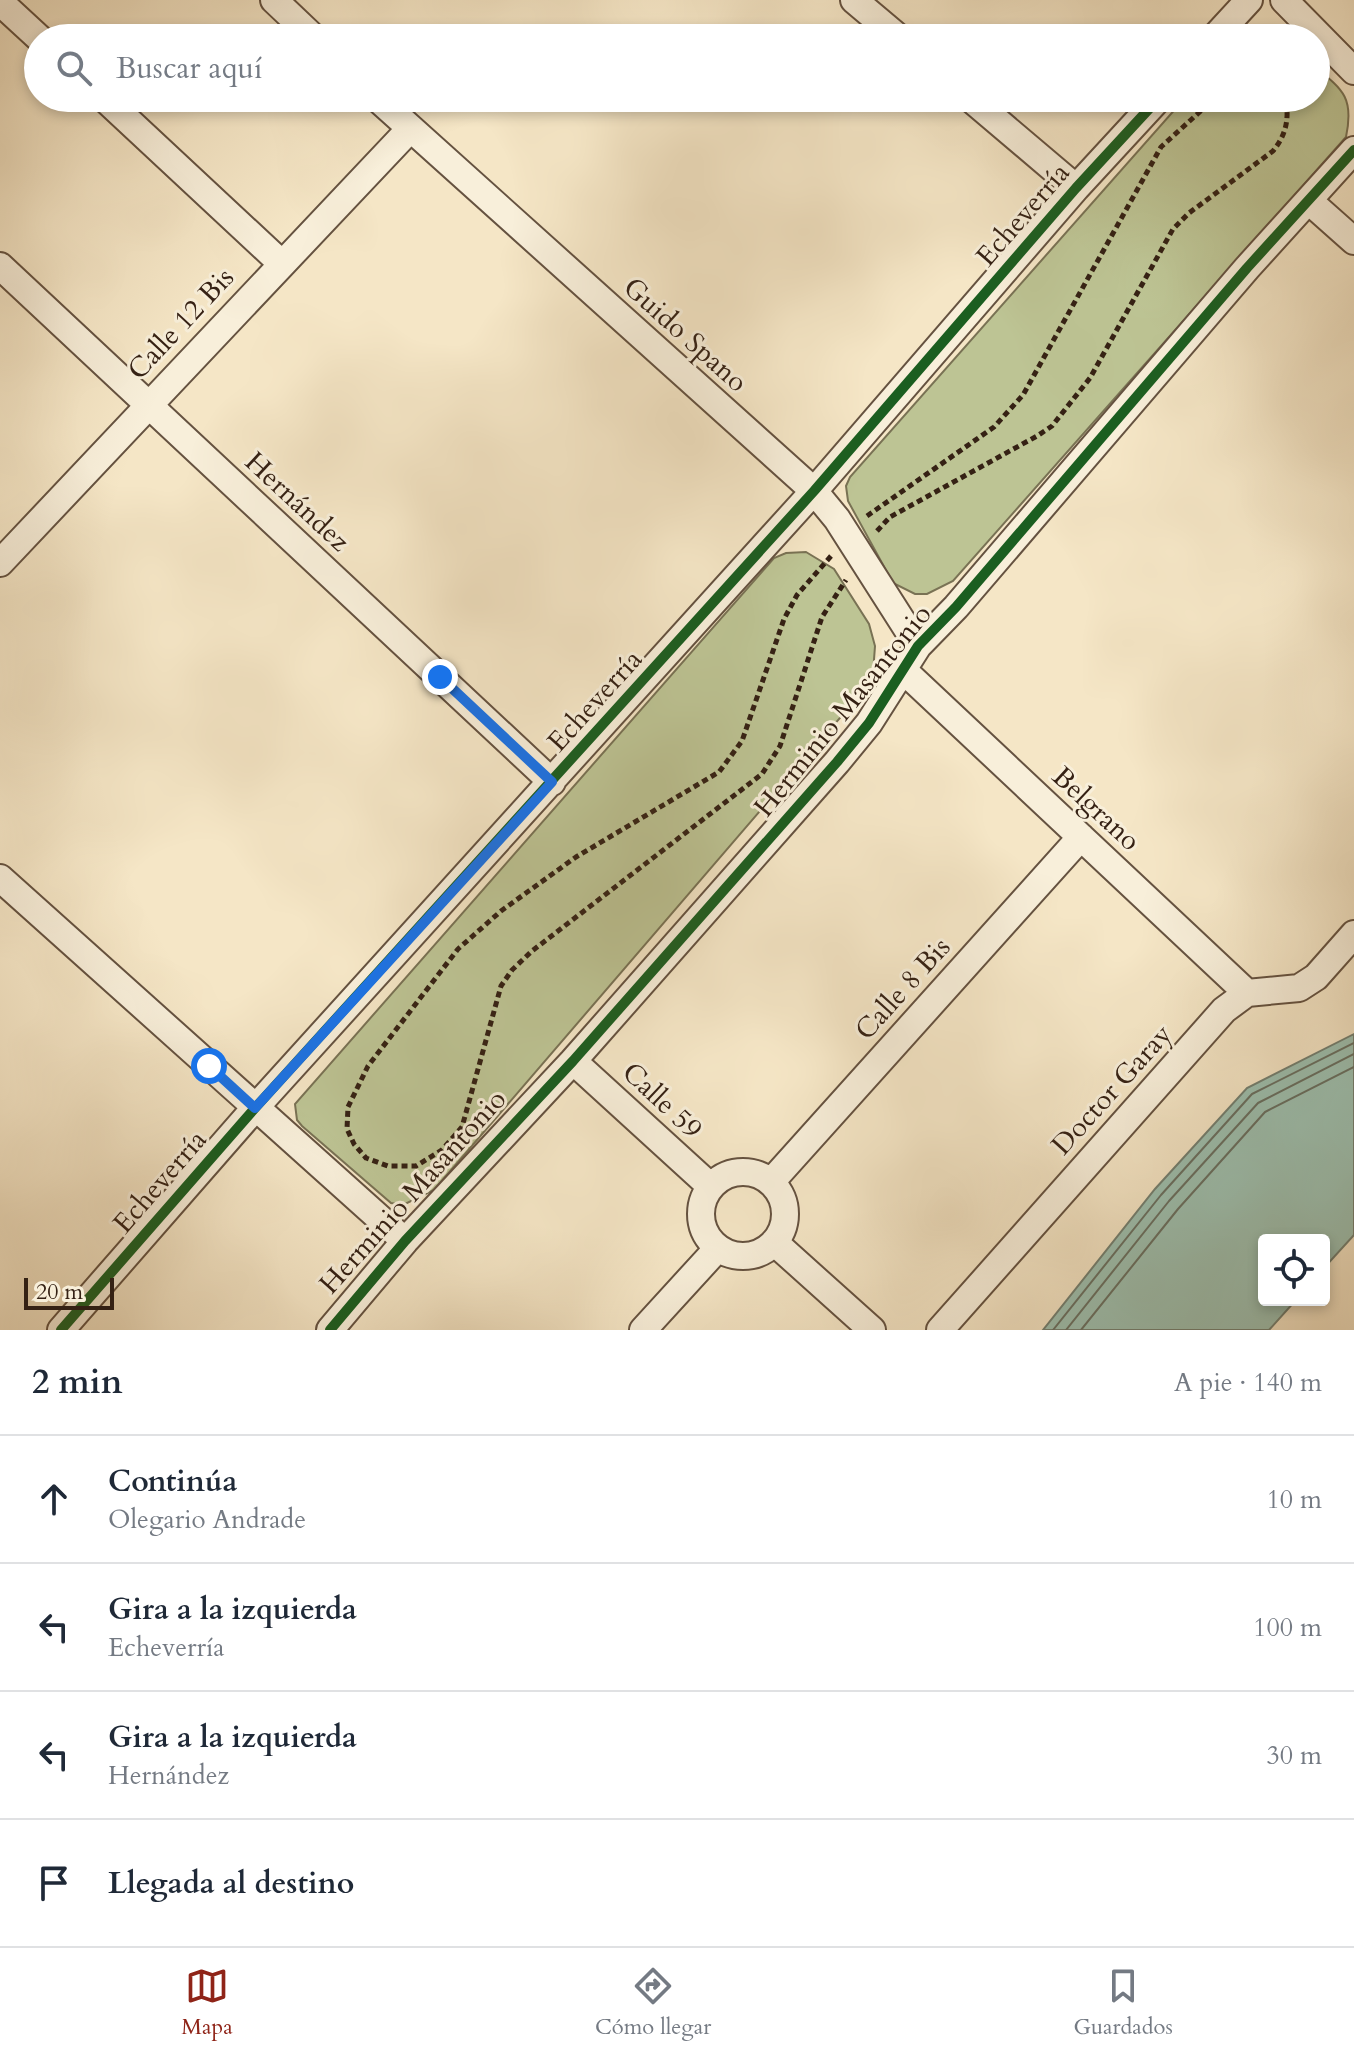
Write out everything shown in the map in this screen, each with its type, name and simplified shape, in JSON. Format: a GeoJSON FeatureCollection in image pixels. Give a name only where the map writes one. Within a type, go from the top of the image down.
{"type":"FeatureCollection","features":[{"type":"Feature","properties":{"kind":"street"},"geometry":{"type":"LineString","coordinates":[[274,0],[299,24]]}},
{"type":"Feature","properties":{"kind":"street"},"geometry":{"type":"LineString","coordinates":[[854,0],[882,24]]}},
{"type":"Feature","properties":{"kind":"street"},"geometry":{"type":"LineString","coordinates":[[1227,24],[1249,0]]}},
{"type":"Feature","properties":{"kind":"street"},"geometry":{"type":"LineString","coordinates":[[1284,0],[1308,24]]}},
{"type":"Feature","properties":{"kind":"street"},"geometry":{"type":"LineString","coordinates":[[0,2],[24,24]]}},
{"type":"Feature","properties":{"kind":"street"},"geometry":{"type":"LineString","coordinates":[[1330,47],[1354,71]]}},
{"type":"Feature","properties":{"kind":"street"},"geometry":{"type":"LineString","coordinates":[[119,112],[281,263]]}},
{"type":"Feature","properties":{"kind":"street","name":"Guido Spano"},"geometry":{"type":"LineString","coordinates":[[392,112],[814,491],[855,546],[918,646]]}},
{"type":"Feature","properties":{"kind":"street"},"geometry":{"type":"LineString","coordinates":[[986,112],[1076,188]]}},
{"type":"Feature","properties":{"kind":"street","name":"Echeverría"},"geometry":{"type":"LineString","coordinates":[[61,1330],[255,1108],[814,491],[1076,188],[1146,112]]}},
{"type":"Feature","properties":{"kind":"street","name":"Calle 12 Bis"},"geometry":{"type":"LineString","coordinates":[[1,561],[410,129]]}},
{"type":"Feature","properties":{"kind":"street","name":"Herminio Masantonio"},"geometry":{"type":"LineString","coordinates":[[330,1330],[405,1241],[573,1061],[837,762],[869,723],[918,646],[956,607],[1247,268],[1354,150]]}},
{"type":"Feature","properties":{"kind":"street"},"geometry":{"type":"LineString","coordinates":[[1309,201],[1354,241]]}},
{"type":"Feature","properties":{"kind":"street","name":"Hernández"},"geometry":{"type":"LineString","coordinates":[[0,266],[552,782]]}},
{"type":"Feature","properties":{"kind":"street","name":"Belgrano"},"geometry":{"type":"LineString","coordinates":[[902,669],[1247,993]]}},
{"type":"Feature","properties":{"kind":"street","name":"Calle 8 Bis"},"geometry":{"type":"LineString","coordinates":[[771,1182],[1081,837]]}},
{"type":"Feature","properties":{"kind":"street"},"geometry":{"type":"LineString","coordinates":[[0,878],[405,1241]]}},
{"type":"Feature","properties":{"kind":"street"},"geometry":{"type":"LineString","coordinates":[[1247,993],[1299,988],[1316,977],[1354,934]]}},
{"type":"Feature","properties":{"kind":"street","name":"Doctor Garay"},"geometry":{"type":"LineString","coordinates":[[940,1330],[1224,1010],[1247,993]]}},
{"type":"Feature","properties":{"kind":"street","name":"Calle 59"},"geometry":{"type":"LineString","coordinates":[[573,1061],[710,1186]]}},
{"type":"Feature","properties":{"kind":"street"},"geometry":{"type":"LineString","coordinates":[[747,1171],[771,1182],[780,1192],[785,1205],[782,1231],[774,1242],[753,1255],[741,1256],[718,1248],[702,1225],[700,1211],[710,1186],[733,1172],[747,1171]]}},
{"type":"Feature","properties":{"kind":"street"},"geometry":{"type":"LineString","coordinates":[[774,1242],[872,1330]]}},
{"type":"Feature","properties":{"kind":"street"},"geometry":{"type":"LineString","coordinates":[[643,1330],[718,1248]]}},
{"type":"Feature","properties":{"kind":"path"},"geometry":{"type":"LineString","coordinates":[[1200,112],[1161,147],[1023,395],[994,427],[874,509],[855,546],[822,617],[780,746],[762,774],[512,970],[501,986],[462,1127],[442,1150],[416,1166],[388,1166],[366,1158],[347,1129],[348,1107],[368,1066],[458,949],[501,911],[576,857],[719,772],[742,741],[784,619],[797,595],[855,546],[890,517],[1052,426],[1090,378],[1173,229],[1189,213],[1273,151],[1283,139],[1286,112]]}},
{"type":"Feature","properties":{"kind":"shaded area"},"geometry":{"type":"Polygon","coordinates":[[[1330,80],[1340,89],[1349,113],[1346,137],[953,581],[927,594],[915,594],[893,583],[848,501],[846,486],[850,477],[1173,112],[1330,112],[1330,80]]]}},
{"type":"Feature","properties":{"kind":"shaded area"},"geometry":{"type":"Polygon","coordinates":[[[806,552],[834,569],[869,624],[875,646],[873,673],[858,697],[434,1190],[403,1205],[391,1203],[302,1126],[297,1120],[295,1104],[774,558],[786,553],[806,552]]]}},
{"type":"Feature","properties":{"kind":"water"},"geometry":{"type":"Polygon","coordinates":[[[1354,1034],[1354,1235],[1330,1261],[1330,1234],[1258,1234],[1258,1306],[1291,1306],[1269,1330],[1043,1330],[1155,1189],[1247,1088],[1354,1034]]]}},
{"type":"Feature","properties":{"kind":"cycle path"},"geometry":{"type":"LineString","coordinates":[[61,1330],[255,1108],[814,491],[1076,188],[1146,112]]}},
{"type":"Feature","properties":{"kind":"cycle path"},"geometry":{"type":"LineString","coordinates":[[330,1330],[405,1241],[573,1061],[837,762],[869,723],[918,646],[956,607],[1247,268],[1354,150]]}},
{"type":"Feature","properties":{"kind":"route"},"geometry":{"type":"LineString","coordinates":[[209,1066],[255,1108],[552,782],[440,677]]}}]}
